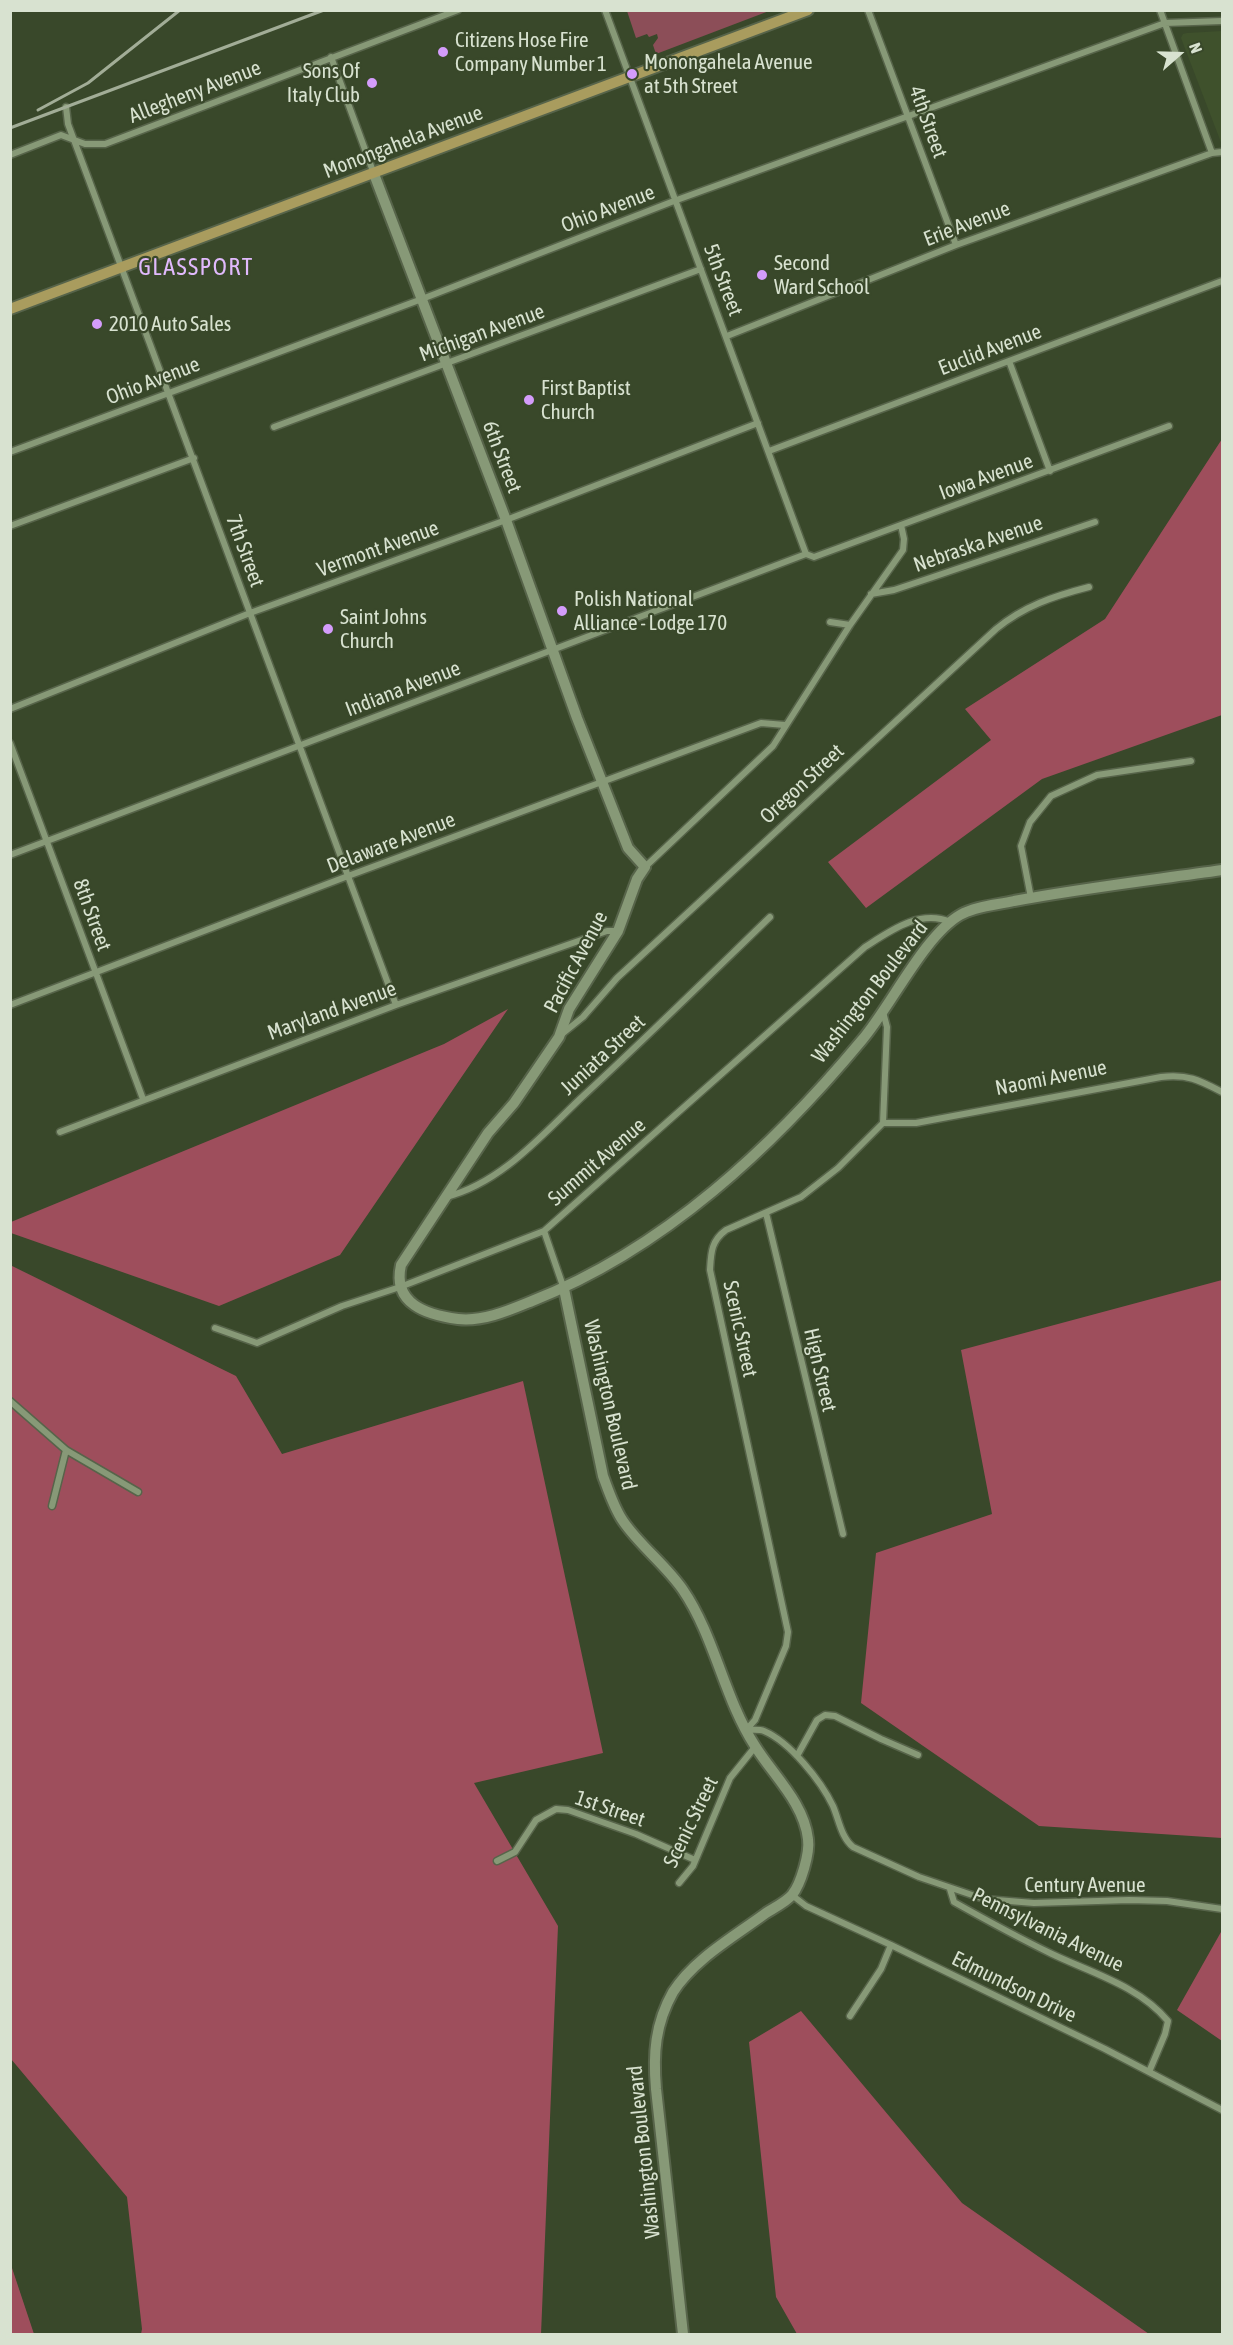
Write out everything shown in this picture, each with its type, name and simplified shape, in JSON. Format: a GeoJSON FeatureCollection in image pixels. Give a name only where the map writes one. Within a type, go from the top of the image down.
{"type":"FeatureCollection","features":[{"type":"Feature","properties":{"kind":"main road","name":"Monongahela Avenue"},"geometry":{"type":"LineString","coordinates":[[10,309],[808,10]]}},
{"type":"Feature","properties":{"kind":"street","name":"Allegheny Avenue"},"geometry":{"type":"LineString","coordinates":[[10,155],[61,135],[85,144],[105,144],[458,10]]}},
{"type":"Feature","properties":{"kind":"street","name":"5th Street"},"geometry":{"type":"LineString","coordinates":[[605,10],[806,554]]}},
{"type":"Feature","properties":{"kind":"street","name":"4th Street"},"geometry":{"type":"LineString","coordinates":[[868,10],[956,245]]}},
{"type":"Feature","properties":{"kind":"street"},"geometry":{"type":"LineString","coordinates":[[1160,10],[1212,153]]}},
{"type":"Feature","properties":{"kind":"street","name":"Ohio Avenue"},"geometry":{"type":"LineString","coordinates":[[10,452],[674,201],[1165,23],[1222,21]]}},
{"type":"Feature","properties":{"kind":"street","name":"6th Street"},"geometry":{"type":"LineString","coordinates":[[331,57],[628,848],[645,867]]}},
{"type":"Feature","properties":{"kind":"street","name":"7th Street"},"geometry":{"type":"LineString","coordinates":[[66,107],[73,138],[396,1005]]}},
{"type":"Feature","properties":{"kind":"street","name":"Erie Avenue"},"geometry":{"type":"LineString","coordinates":[[727,336],[956,245],[1212,153],[1222,152]]}},
{"type":"Feature","properties":{"kind":"street","name":"Michigan Avenue"},"geometry":{"type":"LineString","coordinates":[[274,427],[701,269]]}},
{"type":"Feature","properties":{"kind":"street","name":"Euclid Avenue"},"geometry":{"type":"LineString","coordinates":[[769,451],[1222,281]]}},
{"type":"Feature","properties":{"kind":"street"},"geometry":{"type":"LineString","coordinates":[[1008,361],[1050,471]]}},
{"type":"Feature","properties":{"kind":"street","name":"Vermont Avenue"},"geometry":{"type":"LineString","coordinates":[[10,709],[250,613],[758,423]]}},
{"type":"Feature","properties":{"kind":"street","name":"Iowa Avenue"},"geometry":{"type":"LineString","coordinates":[[806,554],[814,557],[1168,426]]}},
{"type":"Feature","properties":{"kind":"street"},"geometry":{"type":"LineString","coordinates":[[10,526],[194,458]]}},
{"type":"Feature","properties":{"kind":"street","name":"Nebraska Avenue"},"geometry":{"type":"LineString","coordinates":[[871,594],[880,594],[930,579],[1095,522]]}},
{"type":"Feature","properties":{"kind":"street","name":"Pacific Avenue"},"geometry":{"type":"LineString","coordinates":[[400,1287],[401,1265],[488,1133],[514,1103],[559,1037],[569,1009],[618,930],[637,879],[645,867],[773,746],[850,624],[894,566],[903,550],[904,538],[901,525]]}},
{"type":"Feature","properties":{"kind":"street","name":"Indiana Avenue"},"geometry":{"type":"LineString","coordinates":[[10,855],[806,554]]}},
{"type":"Feature","properties":{"kind":"street","name":"Oregon Street"},"geometry":{"type":"LineString","coordinates":[[559,1037],[583,1017],[617,978],[996,629],[1014,614],[1037,603],[1089,587]]}},
{"type":"Feature","properties":{"kind":"street"},"geometry":{"type":"LineString","coordinates":[[830,622],[850,624]]}},
{"type":"Feature","properties":{"kind":"street","name":"Delaware Avenue"},"geometry":{"type":"LineString","coordinates":[[10,1005],[348,876],[761,723],[786,725]]}},
{"type":"Feature","properties":{"kind":"street","name":"8th Street"},"geometry":{"type":"LineString","coordinates":[[10,742],[46,842],[73,908],[119,1040],[143,1099]]}},
{"type":"Feature","properties":{"kind":"street"},"geometry":{"type":"LineString","coordinates":[[1031,898],[1021,846],[1030,822],[1052,796],[1097,775],[1191,760]]}},
{"type":"Feature","properties":{"kind":"street","name":"Washington Boulevard"},"geometry":{"type":"LineString","coordinates":[[683,2334],[653,2053],[658,2031],[664,2012],[683,1978],[724,1943],[792,1895],[808,1857],[808,1840],[805,1825],[794,1802],[745,1730],[701,1623],[683,1589],[624,1523],[614,1505],[603,1476],[564,1289],[659,1234],[709,1194],[811,1099],[864,1037],[933,940],[961,914],[1031,898],[1222,870]]}},
{"type":"Feature","properties":{"kind":"street","name":"Juniata Street"},"geometry":{"type":"LineString","coordinates":[[445,1197],[463,1193],[489,1178],[535,1142],[633,1051],[770,917]]}},
{"type":"Feature","properties":{"kind":"street","name":"Summit Avenue"},"geometry":{"type":"LineString","coordinates":[[216,1328],[257,1343],[342,1306],[400,1287],[544,1231],[865,947],[895,928],[922,918],[939,917],[950,922]]}},
{"type":"Feature","properties":{"kind":"street","name":"Maryland Avenue"},"geometry":{"type":"LineString","coordinates":[[60,1132],[396,1005],[607,930],[618,930]]}},
{"type":"Feature","properties":{"kind":"street"},"geometry":{"type":"LineString","coordinates":[[883,1012],[887,1027],[883,1123]]}},
{"type":"Feature","properties":{"kind":"street","name":"Naomi Avenue"},"geometry":{"type":"LineString","coordinates":[[883,1123],[916,1123],[1179,1075],[1196,1078],[1222,1092]]}},
{"type":"Feature","properties":{"kind":"street","name":"Scenic Street"},"geometry":{"type":"LineString","coordinates":[[745,1730],[755,1720],[786,1646],[788,1632],[710,1270],[711,1249],[717,1237],[726,1230],[801,1197],[838,1168],[883,1123]]}},
{"type":"Feature","properties":{"kind":"street","name":"High Street"},"geometry":{"type":"LineString","coordinates":[[766,1213],[843,1534]]}},
{"type":"Feature","properties":{"kind":"street"},"geometry":{"type":"LineString","coordinates":[[400,1287],[408,1301],[424,1311],[470,1320],[525,1304],[564,1289],[544,1231]]}},
{"type":"Feature","properties":{"kind":"street"},"geometry":{"type":"LineString","coordinates":[[10,1401],[66,1450],[138,1492]]}},
{"type":"Feature","properties":{"kind":"street"},"geometry":{"type":"LineString","coordinates":[[51,1506],[66,1450]]}},
{"type":"Feature","properties":{"kind":"street"},"geometry":{"type":"LineString","coordinates":[[796,1756],[817,1720],[825,1715],[835,1716],[918,1755]]}},
{"type":"Feature","properties":{"kind":"street","name":"Pennsylvania Avenue"},"geometry":{"type":"LineString","coordinates":[[745,1730],[762,1730],[796,1756],[822,1788],[833,1806],[844,1837],[853,1847],[950,1889],[954,1902],[1035,1946],[1126,1987],[1159,2010],[1168,2021],[1149,2072]]}},
{"type":"Feature","properties":{"kind":"street","name":"Scenic Street"},"geometry":{"type":"LineString","coordinates":[[679,1883],[690,1872],[730,1778],[755,1747]]}},
{"type":"Feature","properties":{"kind":"street","name":"1st Street"},"geometry":{"type":"LineString","coordinates":[[497,1861],[514,1852],[536,1820],[556,1809],[568,1810],[636,1834],[695,1860]]}},
{"type":"Feature","properties":{"kind":"street","name":"Century Avenue"},"geometry":{"type":"LineString","coordinates":[[950,1889],[973,1897],[1004,1901],[1034,1903],[1148,1900],[1186,1902],[1222,1909]]}},
{"type":"Feature","properties":{"kind":"street","name":"Edmundson Drive"},"geometry":{"type":"LineString","coordinates":[[792,1895],[806,1906],[891,1945],[1222,2110]]}},
{"type":"Feature","properties":{"kind":"street"},"geometry":{"type":"LineString","coordinates":[[850,2016],[881,1969],[891,1945]]}},
{"type":"Feature","properties":{"kind":"shaded area"},"geometry":{"type":"Polygon","coordinates":[[[627,10],[769,11],[656,54],[653,45],[658,38],[657,34],[649,37],[647,34],[636,38],[627,10]]]}},
{"type":"Feature","properties":{"kind":"shaded area"},"geometry":{"type":"Polygon","coordinates":[[[1222,31],[1222,145],[1181,38],[1187,33],[1222,31]]]}},
{"type":"Feature","properties":{"kind":"shaded area"},"geometry":{"type":"Polygon","coordinates":[[[1222,439],[1222,715],[1042,779],[866,908],[828,862],[991,740],[965,709],[1105,619],[1222,439]]]}},
{"type":"Feature","properties":{"kind":"shaded area"},"geometry":{"type":"Polygon","coordinates":[[[508,1009],[340,1255],[219,1306],[11,1233],[11,1222],[444,1044],[508,1009]]]}},
{"type":"Feature","properties":{"kind":"shaded area"},"geometry":{"type":"Polygon","coordinates":[[[10,1265],[236,1376],[282,1454],[523,1381],[603,1753],[474,1783],[558,1926],[541,2334],[141,2334],[127,2197],[11,2059],[10,1265]]]}},
{"type":"Feature","properties":{"kind":"shaded area"},"geometry":{"type":"Polygon","coordinates":[[[1222,1280],[1222,1838],[1039,1826],[861,1703],[876,1553],[992,1514],[961,1350],[1222,1280]]]}},
{"type":"Feature","properties":{"kind":"shaded area"},"geometry":{"type":"Polygon","coordinates":[[[1222,1932],[1222,2041],[1177,2010],[1222,1932]]]}},
{"type":"Feature","properties":{"kind":"shaded area"},"geometry":{"type":"Polygon","coordinates":[[[801,2011],[962,2203],[1149,2334],[797,2334],[776,2297],[749,2042],[801,2011]]]}},
{"type":"Feature","properties":{"kind":"shaded area"},"geometry":{"type":"Polygon","coordinates":[[[11,2265],[34,2334],[11,2334],[11,2265]]]}},
{"type":"Feature","properties":{"kind":"railway"},"geometry":{"type":"LineString","coordinates":[[38,110],[88,83],[180,10]]}},
{"type":"Feature","properties":{"kind":"railway"},"geometry":{"type":"LineString","coordinates":[[10,128],[324,10]]}},
{"type":"Feature","properties":{"kind":"place","name":"Citizens Hose Fire Company Number 1"},"geometry":{"type":"Point","coordinates":[443,52]}},
{"type":"Feature","properties":{"kind":"place","name":"Monongahela Avenue at 5th Street"},"geometry":{"type":"Point","coordinates":[632,74]}},
{"type":"Feature","properties":{"kind":"place","name":"Sons Of Italy Club"},"geometry":{"type":"Point","coordinates":[372,83]}},
{"type":"Feature","properties":{"kind":"place","name":"Second Ward School"},"geometry":{"type":"Point","coordinates":[762,275]}},
{"type":"Feature","properties":{"kind":"place","name":"2010 Auto Sales"},"geometry":{"type":"Point","coordinates":[97,324]}},
{"type":"Feature","properties":{"kind":"place","name":"First Baptist Church"},"geometry":{"type":"Point","coordinates":[529,400]}},
{"type":"Feature","properties":{"kind":"place","name":"Polish National Alliance - Lodge 170"},"geometry":{"type":"Point","coordinates":[562,611]}},
{"type":"Feature","properties":{"kind":"place","name":"Saint Johns Church"},"geometry":{"type":"Point","coordinates":[328,629]}},
{"type":"Feature","properties":{"kind":"district","name":"GLASSPORT"},"geometry":{"type":"Point","coordinates":[196,267]}}]}
